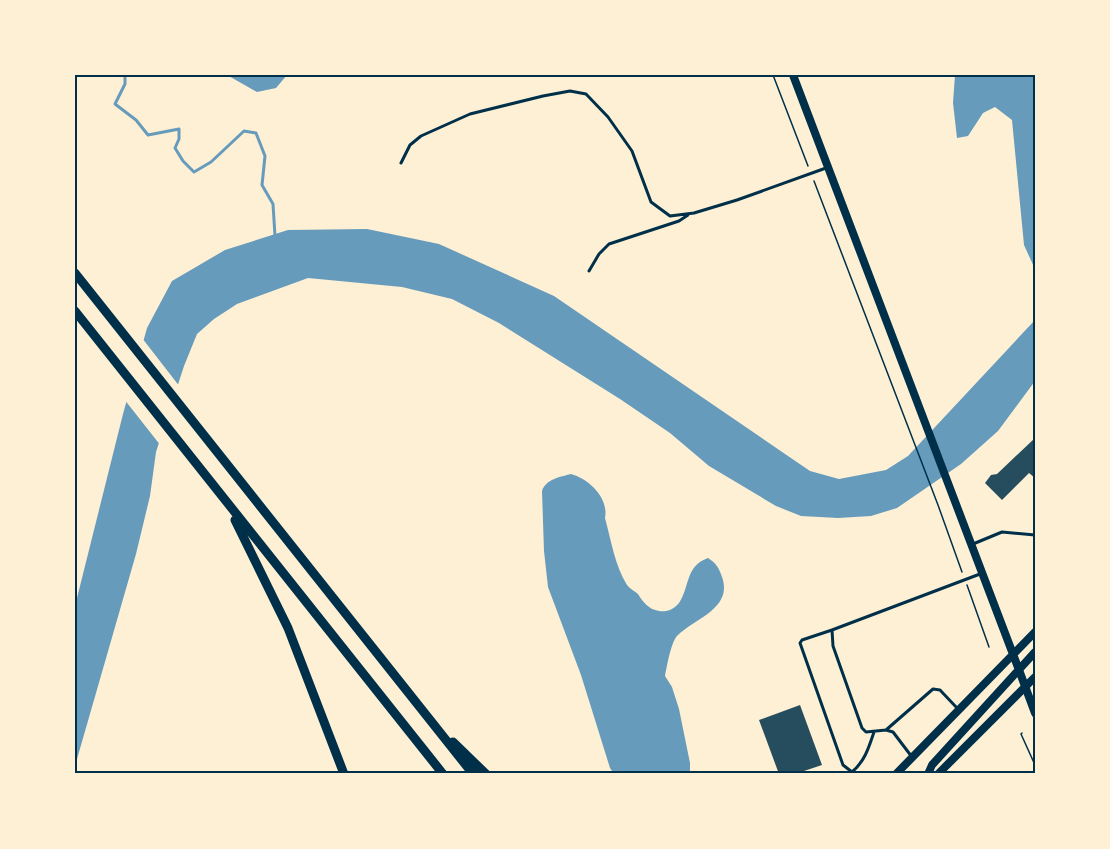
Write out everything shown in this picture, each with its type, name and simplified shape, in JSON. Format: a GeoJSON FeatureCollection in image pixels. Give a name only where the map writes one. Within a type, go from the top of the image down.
{"type":"FeatureCollection","features":[{"type":"Feature","properties":{"kind":"highway"},"geometry":{"type":"LineString","coordinates":[[75,273],[473,774]]}},
{"type":"Feature","properties":{"kind":"highway"},"geometry":{"type":"LineString","coordinates":[[75,311],[442,774]]}},
{"type":"Feature","properties":{"kind":"highway"},"geometry":{"type":"LineString","coordinates":[[226,501],[288,628],[344,774]]}},
{"type":"Feature","properties":{"kind":"highway"},"geometry":{"type":"LineString","coordinates":[[421,708],[486,774]]}},
{"type":"Feature","properties":{"kind":"main road"},"geometry":{"type":"LineString","coordinates":[[793,75],[1035,712]]}},
{"type":"Feature","properties":{"kind":"main road"},"geometry":{"type":"LineString","coordinates":[[896,774],[1035,632]]}},
{"type":"Feature","properties":{"kind":"main road"},"geometry":{"type":"LineString","coordinates":[[928,774],[932,765],[1035,652]]}},
{"type":"Feature","properties":{"kind":"main road"},"geometry":{"type":"LineString","coordinates":[[938,774],[1035,677]]}},
{"type":"Feature","properties":{"kind":"lane"},"geometry":{"type":"LineString","coordinates":[[401,163],[410,145],[422,136],[470,114],[570,91],[586,94],[600,109],[632,151],[651,202],[670,216],[689,214],[765,191],[828,168]]}},
{"type":"Feature","properties":{"kind":"lane"},"geometry":{"type":"LineString","coordinates":[[590,271],[599,254],[609,244],[679,221],[689,214]]}},
{"type":"Feature","properties":{"kind":"lane"},"geometry":{"type":"LineString","coordinates":[[971,544],[1002,532],[1035,535]]}},
{"type":"Feature","properties":{"kind":"lane"},"geometry":{"type":"LineString","coordinates":[[874,732],[867,753],[859,766],[852,772],[848,771],[843,765],[800,643],[802,640],[982,573]]}},
{"type":"Feature","properties":{"kind":"lane"},"geometry":{"type":"LineString","coordinates":[[832,630],[833,646],[862,728],[866,732],[886,730],[893,732],[912,758]]}},
{"type":"Feature","properties":{"kind":"lane"},"geometry":{"type":"LineString","coordinates":[[886,730],[933,689],[940,690],[959,710]]}},
{"type":"Feature","properties":{"kind":"path"},"geometry":{"type":"LineString","coordinates":[[773,75],[938,505]]}},
{"type":"Feature","properties":{"kind":"path"},"geometry":{"type":"LineString","coordinates":[[1022,732],[1035,765]]}},
{"type":"Feature","properties":{"kind":"water"},"geometry":{"type":"Polygon","coordinates":[[[227,75],[287,75],[276,88],[257,92],[227,75]]]}},
{"type":"Feature","properties":{"kind":"water"},"geometry":{"type":"Polygon","coordinates":[[[955,75],[1035,75],[1034,267],[1024,245],[1012,120],[995,107],[983,113],[968,136],[957,138],[953,103],[955,75]]]}},
{"type":"Feature","properties":{"kind":"water"},"geometry":{"type":"Polygon","coordinates":[[[367,229],[439,244],[554,296],[810,471],[839,479],[886,470],[908,456],[1035,320],[1035,381],[998,431],[961,464],[897,508],[871,516],[838,518],[801,516],[776,506],[709,466],[670,433],[620,399],[499,323],[452,299],[402,287],[308,278],[237,304],[197,334],[184,366],[156,452],[150,496],[136,554],[75,766],[75,606],[147,328],[172,281],[225,250],[288,230],[367,229]]]}},
{"type":"Feature","properties":{"kind":"water"},"geometry":{"type":"Polygon","coordinates":[[[571,474],[591,485],[601,497],[619,570],[627,585],[649,607],[662,611],[670,610],[679,603],[695,566],[708,558],[721,574],[724,588],[722,597],[711,611],[678,635],[673,643],[665,676],[672,687],[679,709],[690,763],[690,774],[614,774],[610,768],[581,675],[548,587],[542,491],[550,481],[571,474]]]}},
{"type":"Feature","properties":{"kind":"pier"},"geometry":{"type":"Polygon","coordinates":[[[142,338],[180,387],[161,446],[124,399],[142,338]]]}},
{"type":"Feature","properties":{"kind":"building"},"geometry":{"type":"Polygon","coordinates":[[[1035,438],[1035,478],[1029,473],[1002,500],[985,483],[991,475],[997,474],[1035,438]]]}},
{"type":"Feature","properties":{"kind":"building"},"geometry":{"type":"Polygon","coordinates":[[[800,705],[822,765],[795,774],[779,774],[759,720],[800,705]]]}},
{"type":"Feature","properties":{"kind":"waterway"},"geometry":{"type":"LineString","coordinates":[[125,75],[125,84],[115,104],[136,120],[148,135],[179,129],[179,139],[175,148],[194,172],[211,162],[244,131],[256,133],[265,156],[262,185],[273,204],[275,236]]}}]}
